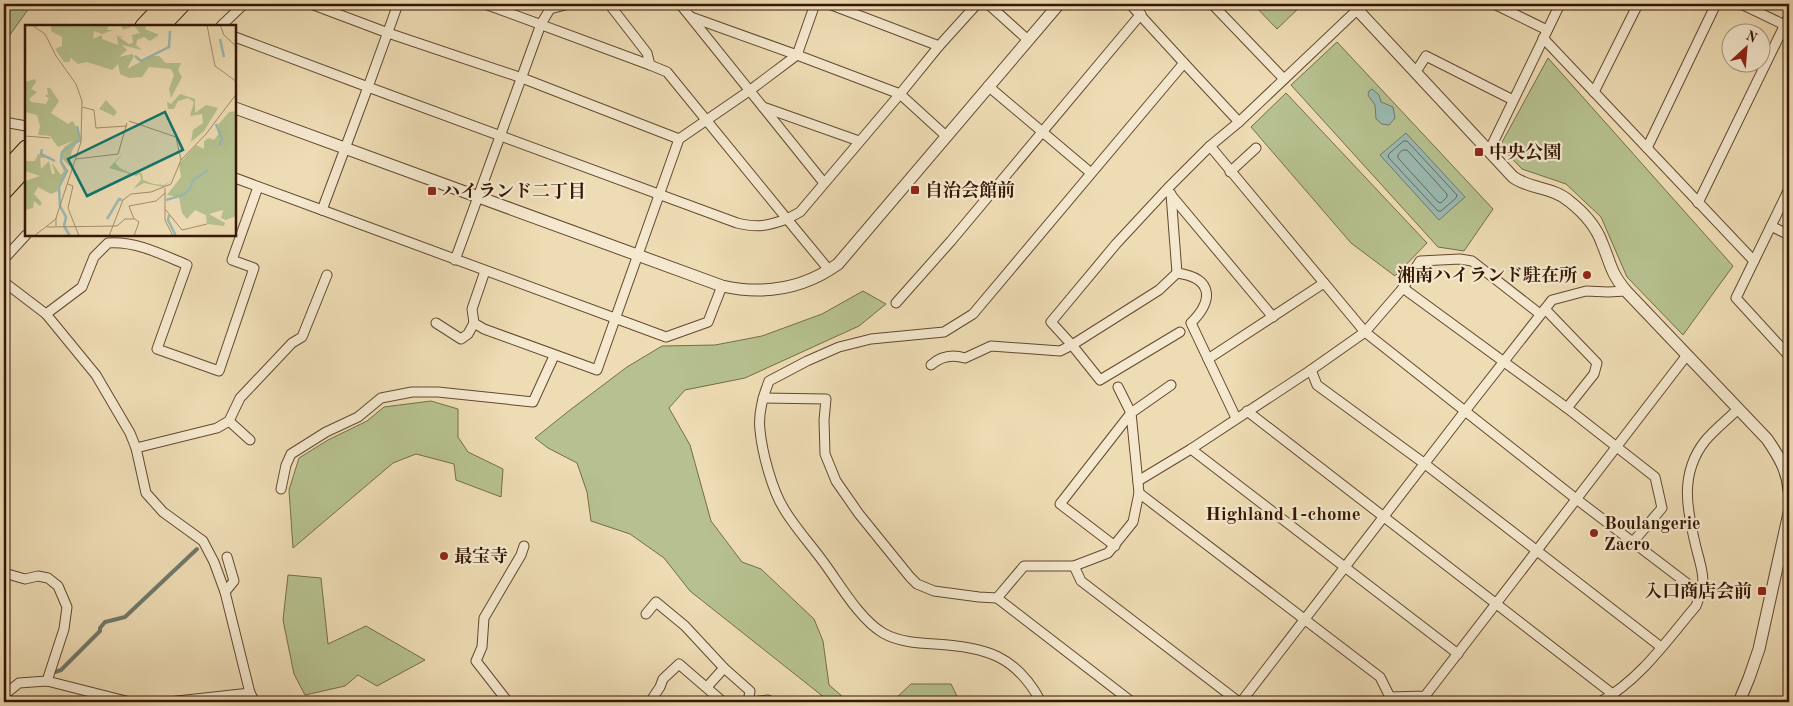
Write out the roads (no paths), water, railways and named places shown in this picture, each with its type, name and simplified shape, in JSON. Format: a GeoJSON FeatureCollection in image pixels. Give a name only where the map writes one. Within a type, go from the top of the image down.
{"type":"FeatureCollection","features":[{"type":"Feature","properties":{"kind":"main road"},"geometry":{"type":"LineString","coordinates":[[144,25],[164,4]]}},
{"type":"Feature","properties":{"kind":"main road"},"geometry":{"type":"LineString","coordinates":[[163,25],[183,4]]}},
{"type":"Feature","properties":{"kind":"main road"},"geometry":{"type":"LineString","coordinates":[[4,172],[25,149]]}},
{"type":"Feature","properties":{"kind":"main road"},"geometry":{"type":"LineString","coordinates":[[4,192],[25,169]]}},
{"type":"Feature","properties":{"kind":"street"},"geometry":{"type":"LineString","coordinates":[[222,25],[244,4]]}},
{"type":"Feature","properties":{"kind":"street"},"geometry":{"type":"LineString","coordinates":[[311,4],[388,33],[522,78],[679,139]]}},
{"type":"Feature","properties":{"kind":"street"},"geometry":{"type":"LineString","coordinates":[[322,210],[398,4]]}},
{"type":"Feature","properties":{"kind":"street"},"geometry":{"type":"LineString","coordinates":[[485,4],[667,72],[829,270]]}},
{"type":"Feature","properties":{"kind":"street"},"geometry":{"type":"LineString","coordinates":[[456,260],[541,24],[550,9],[569,4]]}},
{"type":"Feature","properties":{"kind":"street"},"geometry":{"type":"LineString","coordinates":[[609,4],[648,52],[650,65]]}},
{"type":"Feature","properties":{"kind":"street"},"geometry":{"type":"LineString","coordinates":[[680,4],[824,183]]}},
{"type":"Feature","properties":{"kind":"street"},"geometry":{"type":"LineString","coordinates":[[474,323],[484,329],[554,356],[597,370],[679,139],[797,55],[816,4]]}},
{"type":"Feature","properties":{"kind":"street"},"geometry":{"type":"LineString","coordinates":[[829,4],[939,46]]}},
{"type":"Feature","properties":{"kind":"street"},"geometry":{"type":"LineString","coordinates":[[236,37],[737,223],[767,226],[787,220],[800,212],[939,46],[977,4]]}},
{"type":"Feature","properties":{"kind":"street"},"geometry":{"type":"LineString","coordinates":[[988,4],[1028,40]]}},
{"type":"Feature","properties":{"kind":"street"},"geometry":{"type":"LineString","coordinates":[[236,108],[722,286],[749,291],[778,290],[809,281],[838,264],[1059,4]]}},
{"type":"Feature","properties":{"kind":"street"},"geometry":{"type":"LineString","coordinates":[[1130,4],[1240,122]]}},
{"type":"Feature","properties":{"kind":"street"},"geometry":{"type":"LineString","coordinates":[[1212,4],[1284,79]]}},
{"type":"Feature","properties":{"kind":"street"},"geometry":{"type":"LineString","coordinates":[[1494,4],[1545,34],[1594,92],[1754,261]]}},
{"type":"Feature","properties":{"kind":"street"},"geometry":{"type":"LineString","coordinates":[[1488,151],[1560,4]]}},
{"type":"Feature","properties":{"kind":"street"},"geometry":{"type":"LineString","coordinates":[[1594,92],[1638,4]]}},
{"type":"Feature","properties":{"kind":"street"},"geometry":{"type":"LineString","coordinates":[[1647,148],[1716,4]]}},
{"type":"Feature","properties":{"kind":"street"},"geometry":{"type":"LineString","coordinates":[[1741,4],[1787,26]]}},
{"type":"Feature","properties":{"kind":"street"},"geometry":{"type":"LineString","coordinates":[[1180,332],[1100,380],[1072,344],[1050,322],[1116,244],[1170,191],[1210,146],[1240,122],[1355,7],[1518,181],[1558,194],[1568,200],[1583,214],[1594,227],[1602,242],[1611,270],[1626,291],[1767,439],[1778,455],[1785,471],[1789,491]]}},
{"type":"Feature","properties":{"kind":"street"},"geometry":{"type":"LineString","coordinates":[[896,303],[1141,14]]}},
{"type":"Feature","properties":{"kind":"street"},"geometry":{"type":"LineString","coordinates":[[1698,203],[1787,26],[1789,16]]}},
{"type":"Feature","properties":{"kind":"street"},"geometry":{"type":"LineString","coordinates":[[691,17],[900,94],[946,136]]}},
{"type":"Feature","properties":{"kind":"street"},"geometry":{"type":"LineString","coordinates":[[1419,67],[1426,56],[1513,100]]}},
{"type":"Feature","properties":{"kind":"street"},"geometry":{"type":"LineString","coordinates":[[1041,702],[1032,686],[1012,664],[1004,660],[964,646],[908,642],[884,633],[865,618],[783,509],[770,478],[760,429],[763,398],[769,382],[807,361],[839,347],[871,339],[944,332],[974,314],[1184,63]]}},
{"type":"Feature","properties":{"kind":"street"},"geometry":{"type":"LineString","coordinates":[[988,86],[1091,173]]}},
{"type":"Feature","properties":{"kind":"street"},"geometry":{"type":"LineString","coordinates":[[762,107],[859,142]]}},
{"type":"Feature","properties":{"kind":"street"},"geometry":{"type":"LineString","coordinates":[[4,122],[25,126]]}},
{"type":"Feature","properties":{"kind":"street"},"geometry":{"type":"LineString","coordinates":[[1210,146],[1365,332],[1632,543],[1701,594]]}},
{"type":"Feature","properties":{"kind":"street"},"geometry":{"type":"LineString","coordinates":[[1230,172],[1256,148]]}},
{"type":"Feature","properties":{"kind":"street"},"geometry":{"type":"LineString","coordinates":[[236,178],[666,337],[708,322],[722,286]]}},
{"type":"Feature","properties":{"kind":"street"},"geometry":{"type":"LineString","coordinates":[[46,314],[82,288],[94,257],[108,243],[122,242],[135,244],[187,264],[157,349],[219,371],[254,268],[232,260],[258,187]]}},
{"type":"Feature","properties":{"kind":"street"},"geometry":{"type":"LineString","coordinates":[[1788,351],[1736,298],[1789,189]]}},
{"type":"Feature","properties":{"kind":"street"},"geometry":{"type":"LineString","coordinates":[[1170,191],[1177,273]]}},
{"type":"Feature","properties":{"kind":"street"},"geometry":{"type":"LineString","coordinates":[[1170,191],[1191,220],[1273,317]]}},
{"type":"Feature","properties":{"kind":"street"},"geometry":{"type":"LineString","coordinates":[[1771,226],[1789,235]]}},
{"type":"Feature","properties":{"kind":"street"},"geometry":{"type":"LineString","coordinates":[[4,259],[25,236]]}},
{"type":"Feature","properties":{"kind":"street"},"geometry":{"type":"LineString","coordinates":[[1138,481],[1191,449],[1365,332],[1403,288],[1420,261],[1460,259],[1472,261],[1543,312],[1597,363],[1594,374],[1567,408]]}},
{"type":"Feature","properties":{"kind":"street"},"geometry":{"type":"LineString","coordinates":[[436,324],[461,339],[468,334],[474,323],[472,309],[485,270]]}},
{"type":"Feature","properties":{"kind":"street"},"geometry":{"type":"LineString","coordinates":[[931,365],[939,358],[958,356],[964,358],[991,346],[1060,351],[1159,290],[1177,273]]}},
{"type":"Feature","properties":{"kind":"street"},"geometry":{"type":"LineString","coordinates":[[1177,273],[1197,278],[1203,285],[1206,293],[1203,308],[1191,323],[1236,418]]}},
{"type":"Feature","properties":{"kind":"street"},"geometry":{"type":"LineString","coordinates":[[136,448],[217,428],[229,421],[240,398],[292,343],[302,337],[327,275]]}},
{"type":"Feature","properties":{"kind":"street"},"geometry":{"type":"LineString","coordinates":[[4,282],[46,314],[96,375],[136,448],[146,493],[163,512],[203,541],[214,562],[225,592],[250,693],[255,702]]}},
{"type":"Feature","properties":{"kind":"street"},"geometry":{"type":"LineString","coordinates":[[1208,359],[1324,282]]}},
{"type":"Feature","properties":{"kind":"street"},"geometry":{"type":"LineString","coordinates":[[1403,288],[1567,408],[1655,477],[1662,508],[1632,543]]}},
{"type":"Feature","properties":{"kind":"street"},"geometry":{"type":"LineString","coordinates":[[1074,566],[1081,581],[1240,702],[1552,300],[1586,291],[1626,291]]}},
{"type":"Feature","properties":{"kind":"street"},"geometry":{"type":"LineString","coordinates":[[1139,493],[1380,677],[1390,697],[1425,696],[1687,355]]}},
{"type":"Feature","properties":{"kind":"street"},"geometry":{"type":"LineString","coordinates":[[281,489],[286,465],[291,454],[326,432],[358,418],[381,398],[412,392],[438,392],[533,402],[554,356]]}},
{"type":"Feature","properties":{"kind":"street"},"geometry":{"type":"LineString","coordinates":[[1311,370],[1317,385],[1424,464],[1661,647]]}},
{"type":"Feature","properties":{"kind":"street"},"geometry":{"type":"LineString","coordinates":[[1115,546],[1060,504],[1131,413],[1171,385]]}},
{"type":"Feature","properties":{"kind":"street"},"geometry":{"type":"LineString","coordinates":[[997,598],[1024,566],[1074,566],[1108,553],[1133,522],[1139,493],[1131,413],[1118,387]]}},
{"type":"Feature","properties":{"kind":"street"},"geometry":{"type":"LineString","coordinates":[[763,398],[826,400],[824,420],[825,454],[836,482],[859,514],[917,584],[934,591],[979,598],[997,598],[1132,702]]}},
{"type":"Feature","properties":{"kind":"street"},"geometry":{"type":"LineString","coordinates":[[1600,702],[1631,682],[1696,606],[1701,594],[1704,576],[1687,512],[1690,470],[1696,455],[1705,441],[1738,409]]}},
{"type":"Feature","properties":{"kind":"street"},"geometry":{"type":"LineString","coordinates":[[1247,411],[1614,694]]}},
{"type":"Feature","properties":{"kind":"street"},"geometry":{"type":"LineString","coordinates":[[229,421],[250,440]]}},
{"type":"Feature","properties":{"kind":"street"},"geometry":{"type":"LineString","coordinates":[[1191,449],[1458,654]]}},
{"type":"Feature","properties":{"kind":"street"},"geometry":{"type":"LineString","coordinates":[[1739,702],[1759,649],[1786,546],[1789,513]]}},
{"type":"Feature","properties":{"kind":"street"},"geometry":{"type":"LineString","coordinates":[[508,702],[476,661],[482,647],[484,618],[521,555],[524,546]]}},
{"type":"Feature","properties":{"kind":"street"},"geometry":{"type":"LineString","coordinates":[[225,592],[234,581],[227,557]]}},
{"type":"Feature","properties":{"kind":"street"},"geometry":{"type":"LineString","coordinates":[[4,573],[26,579],[38,576],[48,578],[58,586],[67,607],[64,628],[47,681]]}},
{"type":"Feature","properties":{"kind":"street"},"geometry":{"type":"LineString","coordinates":[[646,614],[656,602],[685,626],[724,668],[750,690],[749,702],[768,700],[772,702]]}},
{"type":"Feature","properties":{"kind":"street"},"geometry":{"type":"LineString","coordinates":[[650,702],[663,679],[679,664],[722,702]]}},
{"type":"Feature","properties":{"kind":"street"},"geometry":{"type":"LineString","coordinates":[[707,688],[724,668]]}},
{"type":"Feature","properties":{"kind":"street"},"geometry":{"type":"LineString","coordinates":[[4,695],[19,683],[47,681],[130,702]]}},
{"type":"Feature","properties":{"kind":"street"},"geometry":{"type":"LineString","coordinates":[[168,702],[250,693]]}},
{"type":"Feature","properties":{"kind":"water"},"geometry":{"type":"Polygon","coordinates":[[[1372,89],[1379,95],[1381,102],[1393,107],[1395,118],[1389,125],[1382,124],[1376,119],[1375,105],[1368,95],[1372,89]]]}},
{"type":"Feature","properties":{"kind":"water"},"geometry":{"type":"Polygon","coordinates":[[[1406,133],[1465,197],[1439,220],[1380,155],[1406,133]]]}},
{"type":"Feature","properties":{"kind":"waterway"},"geometry":{"type":"LineString","coordinates":[[55,672],[61,670],[100,631],[105,622],[125,617],[197,549]]}},
{"type":"Feature","properties":{"kind":"place","name":"中央公園"},"geometry":{"type":"Point","coordinates":[1479,152]}},
{"type":"Feature","properties":{"kind":"place","name":"自治会館前"},"geometry":{"type":"Point","coordinates":[915,190]}},
{"type":"Feature","properties":{"kind":"place","name":"ハイランド二丁目"},"geometry":{"type":"Point","coordinates":[432,191]}},
{"type":"Feature","properties":{"kind":"place","name":"湘南ハイランド駐在所"},"geometry":{"type":"Point","coordinates":[1587,275]}},
{"type":"Feature","properties":{"kind":"place","name":"Boulangerie Zacro"},"geometry":{"type":"Point","coordinates":[1594,533]}},
{"type":"Feature","properties":{"kind":"place","name":"最宝寺"},"geometry":{"type":"Point","coordinates":[444,556]}},
{"type":"Feature","properties":{"kind":"place","name":"入口商店会前"},"geometry":{"type":"Point","coordinates":[1762,591]}},
{"type":"Feature","properties":{"kind":"district","name":"Highland 1-chome"},"geometry":{"type":"Point","coordinates":[1283,513]}}]}
